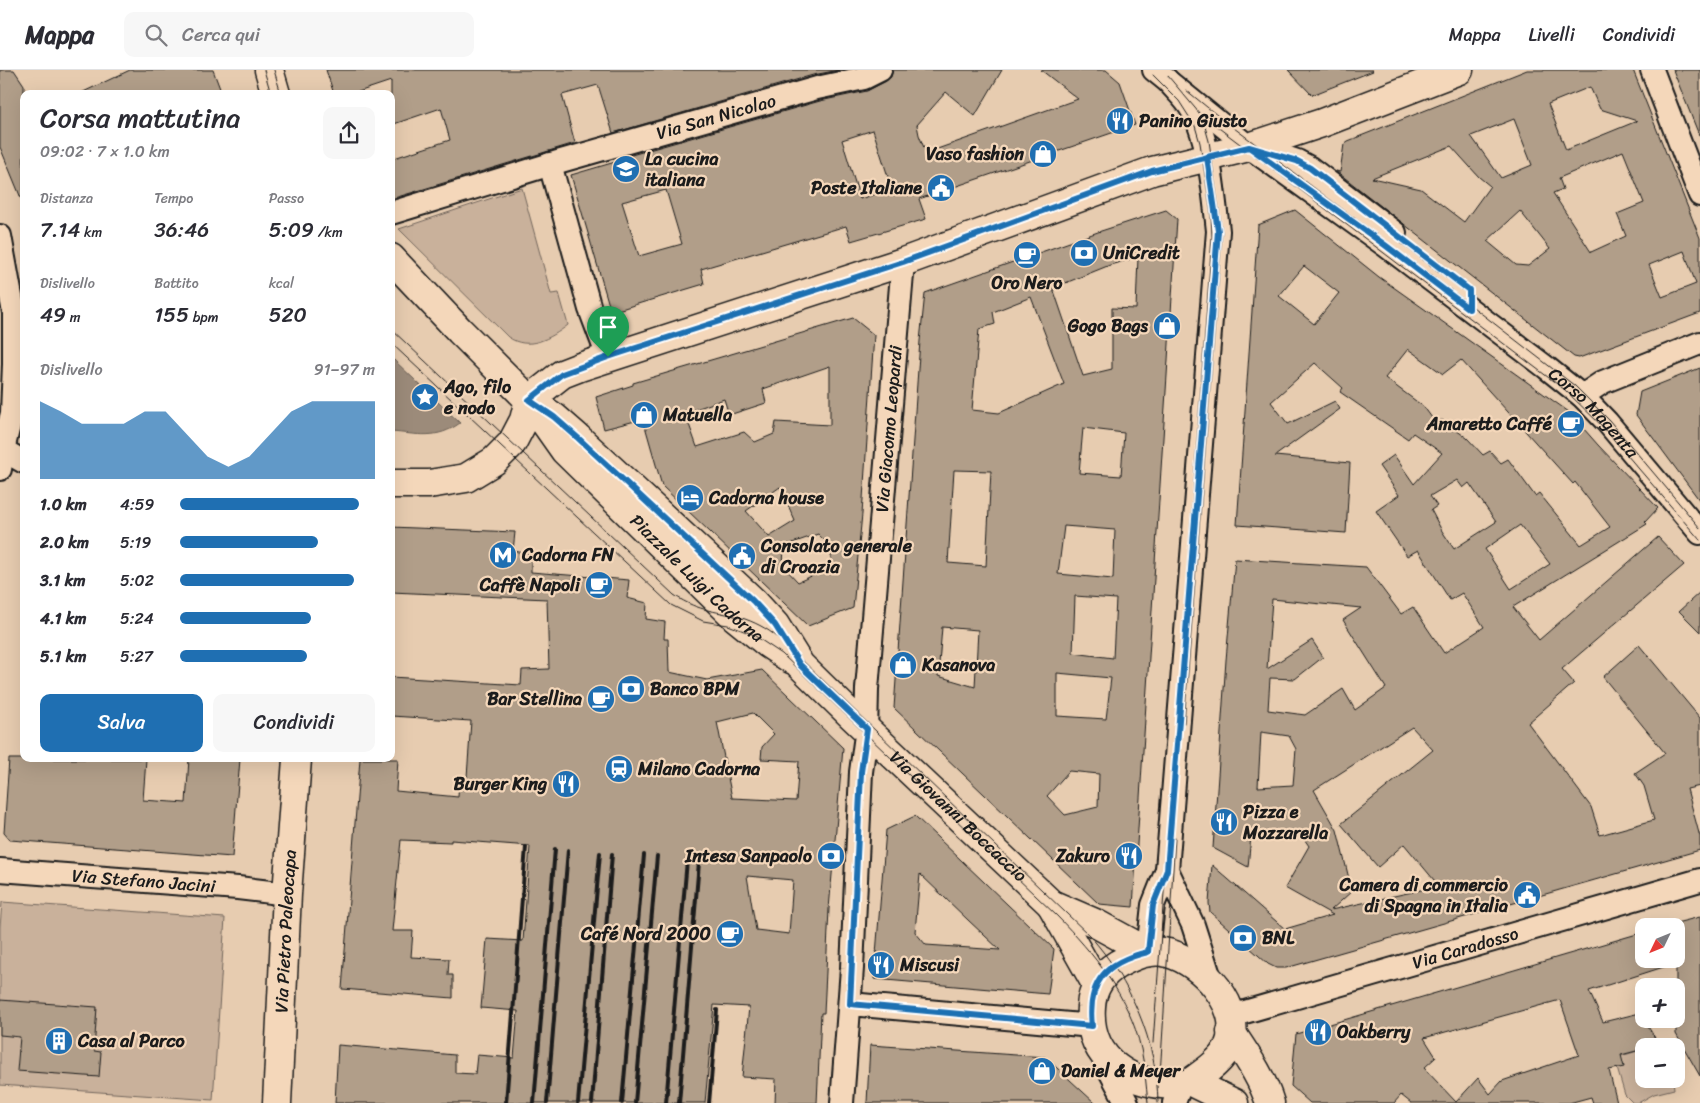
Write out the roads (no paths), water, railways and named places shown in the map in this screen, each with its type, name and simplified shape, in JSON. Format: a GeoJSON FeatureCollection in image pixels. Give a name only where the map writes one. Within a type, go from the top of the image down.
{"type":"FeatureCollection","features":[{"type":"Feature","properties":{"kind":"street"},"geometry":{"type":"LineString","coordinates":[[269,70],[275,90]]}},
{"type":"Feature","properties":{"kind":"street","name":"Via San Nicolao"},"geometry":{"type":"LineString","coordinates":[[550,164],[817,88],[864,78],[880,70]]}},
{"type":"Feature","properties":{"kind":"street"},"geometry":{"type":"LineString","coordinates":[[395,484],[447,483],[466,478],[494,461],[512,444],[524,420],[529,400],[562,374],[608,357],[903,262],[1152,171],[1249,147],[1327,122],[1459,70]]}},
{"type":"Feature","properties":{"kind":"street"},"geometry":{"type":"LineString","coordinates":[[1652,70],[1700,195]]}},
{"type":"Feature","properties":{"kind":"street"},"geometry":{"type":"LineString","coordinates":[[1148,952],[1153,905],[1167,870],[1218,231],[1207,157],[1200,126],[1191,109],[1161,75]]}},
{"type":"Feature","properties":{"kind":"street","name":"Corso Magenta"},"geometry":{"type":"LineString","coordinates":[[1161,75],[1249,147],[1295,178],[1582,396],[1607,422],[1700,533]]}},
{"type":"Feature","properties":{"kind":"street"},"geometry":{"type":"LineString","coordinates":[[1249,147],[1297,161],[1310,168],[1469,290],[1469,309]]}},
{"type":"Feature","properties":{"kind":"street"},"geometry":{"type":"LineString","coordinates":[[395,212],[550,164],[590,309],[608,357]]}},
{"type":"Feature","properties":{"kind":"street"},"geometry":{"type":"LineString","coordinates":[[0,236],[14,314],[12,413],[1,460]]}},
{"type":"Feature","properties":{"kind":"street","name":"Piazzale Luigi Cadorna"},"geometry":{"type":"LineString","coordinates":[[395,262],[529,400],[554,417],[578,438],[753,601],[775,625],[800,665]]}},
{"type":"Feature","properties":{"kind":"street","name":"Via Giacomo Leopardi"},"geometry":{"type":"LineString","coordinates":[[842,1103],[850,1004],[861,772],[867,729],[867,689],[903,262]]}},
{"type":"Feature","properties":{"kind":"street","name":"Piazzale Luigi Cadorna"},"geometry":{"type":"LineString","coordinates":[[395,291],[410,294],[431,306],[460,331]]}},
{"type":"Feature","properties":{"kind":"street"},"geometry":{"type":"LineString","coordinates":[[1582,396],[1603,382],[1700,343]]}},
{"type":"Feature","properties":{"kind":"street"},"geometry":{"type":"LineString","coordinates":[[0,365],[1,460]]}},
{"type":"Feature","properties":{"kind":"street"},"geometry":{"type":"LineString","coordinates":[[1,460],[20,445]]}},
{"type":"Feature","properties":{"kind":"street"},"geometry":{"type":"LineString","coordinates":[[1,460],[20,462]]}},
{"type":"Feature","properties":{"kind":"street","name":"Via Giovanni Boccaccio"},"geometry":{"type":"LineString","coordinates":[[800,665],[1051,904],[1096,984]]}},
{"type":"Feature","properties":{"kind":"street","name":"Via Pietro Paleocapa"},"geometry":{"type":"LineString","coordinates":[[277,1103],[287,894],[297,762]]}},
{"type":"Feature","properties":{"kind":"street","name":"Via Stefano Jacini"},"geometry":{"type":"LineString","coordinates":[[0,870],[238,888],[287,894]]}},
{"type":"Feature","properties":{"kind":"street"},"geometry":{"type":"LineString","coordinates":[[1167,870],[1192,925],[1210,978],[1223,998],[1231,1024],[1267,1092],[1270,1103]]}},
{"type":"Feature","properties":{"kind":"street","name":"Via Caradosso"},"geometry":{"type":"LineString","coordinates":[[1231,1024],[1700,880]]}},
{"type":"Feature","properties":{"kind":"street","name":"Via Giovanni Boccaccio"},"geometry":{"type":"LineString","coordinates":[[1051,904],[1095,923],[1148,952]]}},
{"type":"Feature","properties":{"kind":"street"},"geometry":{"type":"LineString","coordinates":[[1210,978],[1196,967],[1169,953],[1148,952],[1132,956],[1106,972],[1096,984],[1090,1012],[1092,1026],[1100,1049],[1107,1059],[1125,1074],[1135,1079],[1234,1103]]}},
{"type":"Feature","properties":{"kind":"street"},"geometry":{"type":"LineString","coordinates":[[850,1004],[1092,1026]]}},
{"type":"Feature","properties":{"kind":"street"},"geometry":{"type":"LineString","coordinates":[[1182,1090],[1219,1060],[1229,1045],[1231,1024]]}},
{"type":"Feature","properties":{"kind":"street"},"geometry":{"type":"LineString","coordinates":[[1107,1059],[1111,1073],[1127,1103]]}},
{"type":"Feature","properties":{"kind":"tram line"},"geometry":{"type":"LineString","coordinates":[[264,70],[270,90]]}},
{"type":"Feature","properties":{"kind":"tram line"},"geometry":{"type":"LineString","coordinates":[[274,70],[280,90]]}},
{"type":"Feature","properties":{"kind":"tram line"},"geometry":{"type":"LineString","coordinates":[[1153,75],[1179,101],[1195,126],[1200,143],[1211,213],[1212,237],[1153,1043]]}},
{"type":"Feature","properties":{"kind":"tram line"},"geometry":{"type":"LineString","coordinates":[[1168,76],[1200,114],[1204,123],[1209,141],[1222,232],[1184,723]]}},
{"type":"Feature","properties":{"kind":"tram line"},"geometry":{"type":"LineString","coordinates":[[1186,90],[1575,386],[1609,420],[1700,528]]}},
{"type":"Feature","properties":{"kind":"tram line"},"geometry":{"type":"LineString","coordinates":[[1203,116],[1565,390],[1602,426],[1700,540]]}},
{"type":"Feature","properties":{"kind":"tram line"},"geometry":{"type":"LineString","coordinates":[[395,333],[674,595],[692,605],[750,621],[769,631],[782,641],[1090,936],[1118,973],[1139,1014],[1153,1057],[1158,1103]]}},
{"type":"Feature","properties":{"kind":"tram line"},"geometry":{"type":"LineString","coordinates":[[395,347],[671,605],[703,621],[728,625],[752,634],[782,654],[1057,916],[1097,961],[1128,1011],[1141,1049],[1148,1103]]}},
{"type":"Feature","properties":{"kind":"tram line"},"geometry":{"type":"LineString","coordinates":[[1160,1075],[1175,838]]}},
{"type":"Feature","properties":{"kind":"railway"},"geometry":{"type":"LineString","coordinates":[[506,1103],[526,847]]}},
{"type":"Feature","properties":{"kind":"railway"},"geometry":{"type":"LineString","coordinates":[[534,1103],[555,849]]}},
{"type":"Feature","properties":{"kind":"railway"},"geometry":{"type":"LineString","coordinates":[[547,1103],[568,850]]}},
{"type":"Feature","properties":{"kind":"railway"},"geometry":{"type":"LineString","coordinates":[[578,1103],[600,853]]}},
{"type":"Feature","properties":{"kind":"railway"},"geometry":{"type":"LineString","coordinates":[[592,1103],[612,854]]}},
{"type":"Feature","properties":{"kind":"railway"},"geometry":{"type":"LineString","coordinates":[[622,1103],[644,855]]}},
{"type":"Feature","properties":{"kind":"railway"},"geometry":{"type":"LineString","coordinates":[[635,1103],[657,856]]}},
{"type":"Feature","properties":{"kind":"railway"},"geometry":{"type":"LineString","coordinates":[[666,1103],[687,860]]}},
{"type":"Feature","properties":{"kind":"railway"},"geometry":{"type":"LineString","coordinates":[[679,1103],[699,862]]}},
{"type":"Feature","properties":{"kind":"railway"},"geometry":{"type":"LineString","coordinates":[[709,1103],[717,1010]]}},
{"type":"Feature","properties":{"kind":"place","name":"Panino Giusto"},"geometry":{"type":"Point","coordinates":[1120,121]}},
{"type":"Feature","properties":{"kind":"place","name":"Vaso fashion"},"geometry":{"type":"Point","coordinates":[1043,154]}},
{"type":"Feature","properties":{"kind":"place","name":"La cucina italiana"},"geometry":{"type":"Point","coordinates":[626,169]}},
{"type":"Feature","properties":{"kind":"place","name":"Poste Italiane"},"geometry":{"type":"Point","coordinates":[941,188]}},
{"type":"Feature","properties":{"kind":"place","name":"UniCredit"},"geometry":{"type":"Point","coordinates":[1084,253]}},
{"type":"Feature","properties":{"kind":"place","name":"Oro Nero"},"geometry":{"type":"Point","coordinates":[1027,255]}},
{"type":"Feature","properties":{"kind":"place","name":"Gogo Bags"},"geometry":{"type":"Point","coordinates":[1167,326]}},
{"type":"Feature","properties":{"kind":"place","name":"Ago, filo e nodo"},"geometry":{"type":"Point","coordinates":[425,397]}},
{"type":"Feature","properties":{"kind":"place","name":"Matuella"},"geometry":{"type":"Point","coordinates":[644,415]}},
{"type":"Feature","properties":{"kind":"place","name":"Amaretto Caffé"},"geometry":{"type":"Point","coordinates":[1571,424]}},
{"type":"Feature","properties":{"kind":"place","name":"Cadorna house"},"geometry":{"type":"Point","coordinates":[690,498]}},
{"type":"Feature","properties":{"kind":"place","name":"Cadorna FN"},"geometry":{"type":"Point","coordinates":[503,555]}},
{"type":"Feature","properties":{"kind":"place","name":"Consolato generale di Croazia"},"geometry":{"type":"Point","coordinates":[742,556]}},
{"type":"Feature","properties":{"kind":"place","name":"Caffè Napoli"},"geometry":{"type":"Point","coordinates":[599,585]}},
{"type":"Feature","properties":{"kind":"place","name":"Kasanova"},"geometry":{"type":"Point","coordinates":[903,665]}},
{"type":"Feature","properties":{"kind":"place","name":"Banco BPM"},"geometry":{"type":"Point","coordinates":[631,689]}},
{"type":"Feature","properties":{"kind":"place","name":"Bar Stellina"},"geometry":{"type":"Point","coordinates":[601,699]}},
{"type":"Feature","properties":{"kind":"place","name":"Milano Cadorna"},"geometry":{"type":"Point","coordinates":[619,769]}},
{"type":"Feature","properties":{"kind":"place","name":"Burger King"},"geometry":{"type":"Point","coordinates":[566,784]}},
{"type":"Feature","properties":{"kind":"place","name":"Pizza e Mozzarella"},"geometry":{"type":"Point","coordinates":[1224,822]}},
{"type":"Feature","properties":{"kind":"place","name":"Intesa Sanpaolo"},"geometry":{"type":"Point","coordinates":[831,856]}},
{"type":"Feature","properties":{"kind":"place","name":"Zakuro"},"geometry":{"type":"Point","coordinates":[1129,856]}},
{"type":"Feature","properties":{"kind":"place","name":"Camera di commercio di Spagna in Italia"},"geometry":{"type":"Point","coordinates":[1527,895]}},
{"type":"Feature","properties":{"kind":"place","name":"Café Nord 2000"},"geometry":{"type":"Point","coordinates":[730,934]}},
{"type":"Feature","properties":{"kind":"place","name":"BNL"},"geometry":{"type":"Point","coordinates":[1243,938]}},
{"type":"Feature","properties":{"kind":"place","name":"Miscusi"},"geometry":{"type":"Point","coordinates":[881,965]}},
{"type":"Feature","properties":{"kind":"place","name":"Oakberry"},"geometry":{"type":"Point","coordinates":[1318,1032]}},
{"type":"Feature","properties":{"kind":"place","name":"Casa al Parco"},"geometry":{"type":"Point","coordinates":[59,1041]}},
{"type":"Feature","properties":{"kind":"place","name":"Daniel & Meyer"},"geometry":{"type":"Point","coordinates":[1042,1071]}}]}
